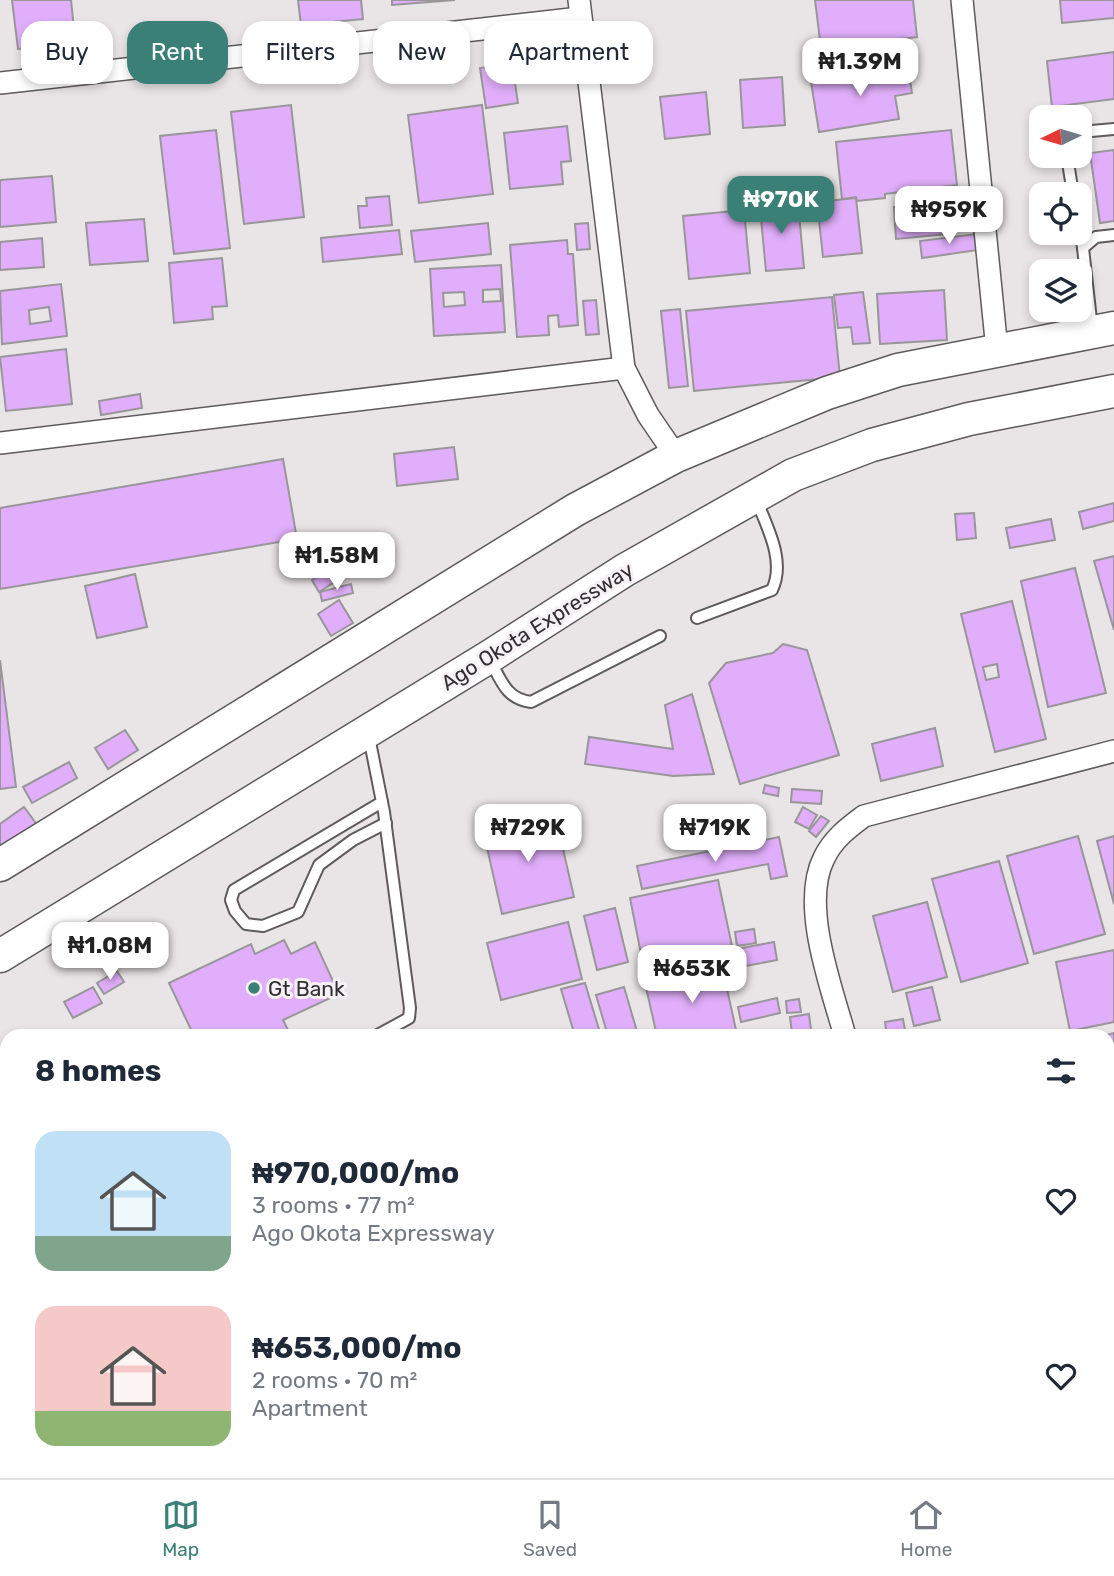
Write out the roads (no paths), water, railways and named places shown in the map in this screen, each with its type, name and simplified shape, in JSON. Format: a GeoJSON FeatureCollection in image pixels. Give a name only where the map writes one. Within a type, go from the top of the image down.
{"type":"FeatureCollection","features":[{"type":"Feature","properties":{"kind":"main road"},"geometry":{"type":"LineString","coordinates":[[0,866],[575,510],[676,456],[827,393],[886,374],[1103,330]]}},
{"type":"Feature","properties":{"kind":"main road","name":"Ago Okota Expressway"},"geometry":{"type":"LineString","coordinates":[[0,956],[489,657],[625,570],[793,475],[872,445],[969,419],[1114,391]]}},
{"type":"Feature","properties":{"kind":"street"},"geometry":{"type":"LineString","coordinates":[[962,0],[997,351]]}},
{"type":"Feature","properties":{"kind":"street"},"geometry":{"type":"LineString","coordinates":[[0,83],[580,9],[624,368],[648,415],[676,456]]}},
{"type":"Feature","properties":{"kind":"street"},"geometry":{"type":"LineString","coordinates":[[0,443],[624,368]]}},
{"type":"Feature","properties":{"kind":"street"},"geometry":{"type":"LineString","coordinates":[[843,1029],[819,942],[815,899],[822,860],[841,833],[864,816],[1114,751]]}},
{"type":"Feature","properties":{"kind":"lane"},"geometry":{"type":"LineString","coordinates":[[1092,131],[1114,129]]}},
{"type":"Feature","properties":{"kind":"lane"},"geometry":{"type":"LineString","coordinates":[[1083,248],[1096,237],[1114,235]]}},
{"type":"Feature","properties":{"kind":"lane"},"geometry":{"type":"LineString","coordinates":[[1083,245],[1103,330]]}},
{"type":"Feature","properties":{"kind":"lane"},"geometry":{"type":"LineString","coordinates":[[697,618],[772,590],[778,578],[776,554],[755,495]]}},
{"type":"Feature","properties":{"kind":"lane"},"geometry":{"type":"LineString","coordinates":[[489,657],[509,695],[518,701],[531,702],[660,636]]}},
{"type":"Feature","properties":{"kind":"lane"},"geometry":{"type":"LineString","coordinates":[[368,730],[386,823],[410,1008],[409,1018],[390,1029]]}},
{"type":"Feature","properties":{"kind":"lane"},"geometry":{"type":"LineString","coordinates":[[382,802],[234,890],[231,900],[235,911],[246,924],[263,926],[298,912],[319,865],[353,840],[386,823]]}},
{"type":"Feature","properties":{"kind":"place","name":"Gt Bank"},"geometry":{"type":"Point","coordinates":[254,988]}}]}
